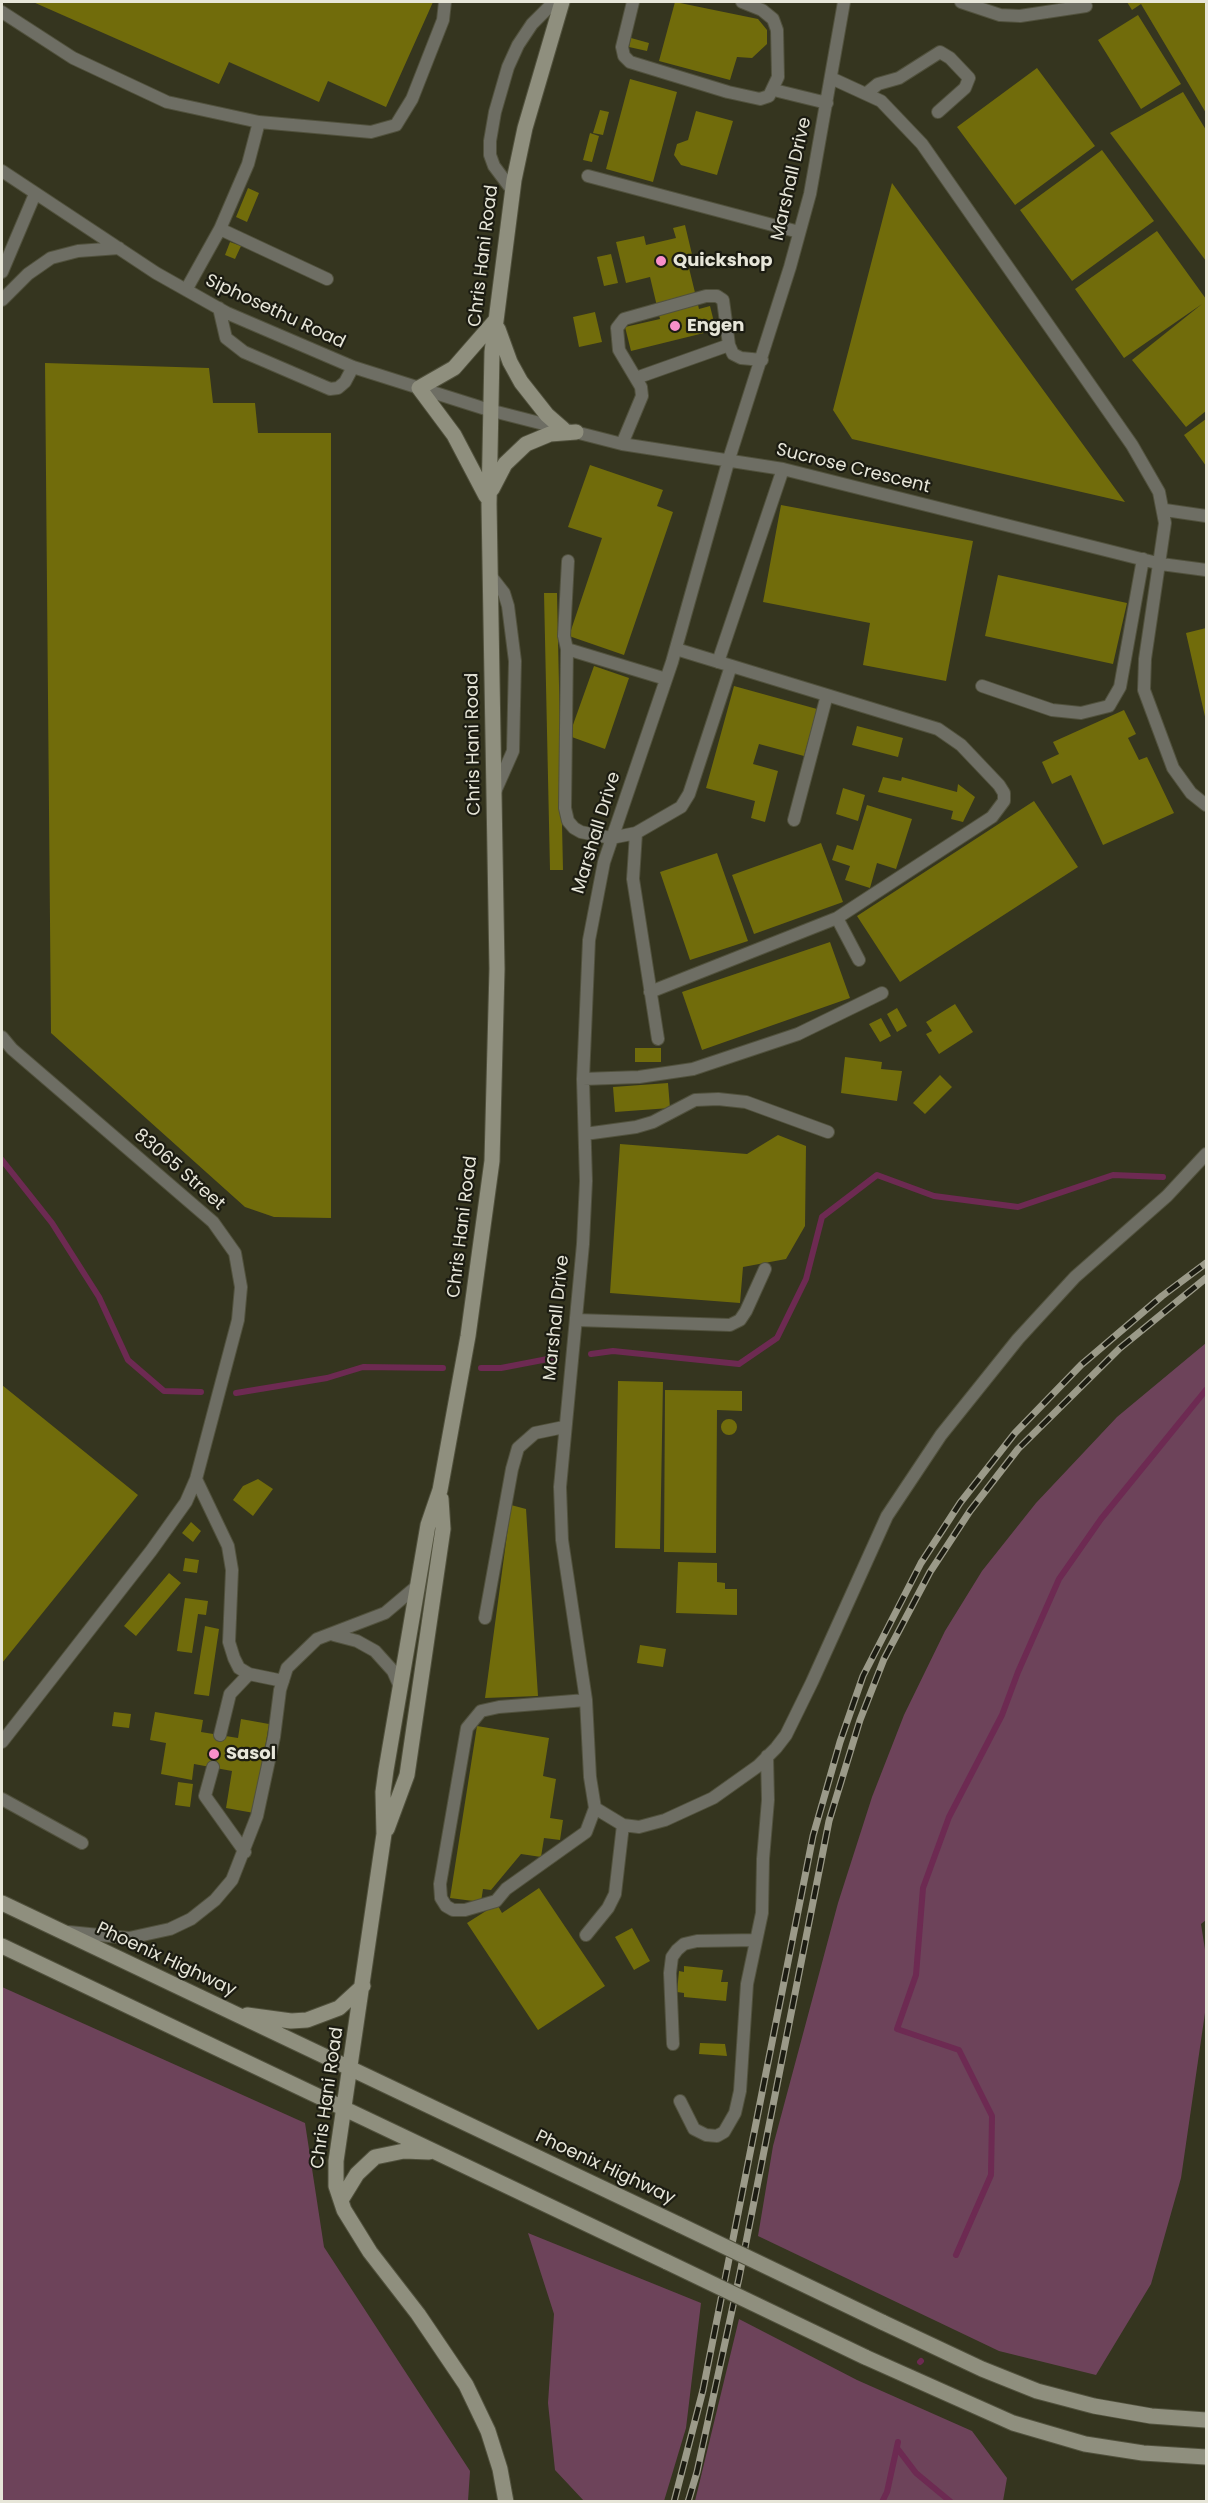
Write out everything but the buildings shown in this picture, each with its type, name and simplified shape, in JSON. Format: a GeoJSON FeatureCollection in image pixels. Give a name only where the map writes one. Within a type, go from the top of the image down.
{"type":"FeatureCollection","features":[{"type":"Feature","properties":{"kind":"main road","name":"Chris Hani Road"},"geometry":{"type":"LineString","coordinates":[[506,2502],[500,2469],[488,2431],[466,2385],[418,2314],[370,2252],[341,2200],[336,2186],[336,2161],[384,1834],[383,1792],[428,1525],[440,1490],[468,1336],[492,1161],[497,1022],[489,410],[495,321],[512,190],[525,128],[562,2]]}},
{"type":"Feature","properties":{"kind":"main road"},"geometry":{"type":"LineString","coordinates":[[489,504],[466,454],[419,388],[454,368],[495,321],[510,362],[521,382],[533,399],[569,430]]}},
{"type":"Feature","properties":{"kind":"main road"},"geometry":{"type":"LineString","coordinates":[[489,504],[497,476],[514,453],[538,438],[569,430]]}},
{"type":"Feature","properties":{"kind":"main road","name":"Chris Hani Road"},"geometry":{"type":"LineString","coordinates":[[384,1834],[407,1774],[443,1529],[440,1490]]}},
{"type":"Feature","properties":{"kind":"main road","name":"Phoenix Highway"},"geometry":{"type":"LineString","coordinates":[[2,1903],[982,2369],[1037,2391],[1094,2406],[1151,2416],[1206,2420]]}},
{"type":"Feature","properties":{"kind":"main road"},"geometry":{"type":"LineString","coordinates":[[2,1946],[865,2357],[1023,2426],[1084,2444],[1143,2453],[1206,2457]]}},
{"type":"Feature","properties":{"kind":"main road"},"geometry":{"type":"LineString","coordinates":[[232,2012],[291,2021],[307,2020],[339,2008],[363,1986]]}},
{"type":"Feature","properties":{"kind":"main road"},"geometry":{"type":"LineString","coordinates":[[341,2200],[357,2174],[375,2157],[404,2151],[438,2153]]}},
{"type":"Feature","properties":{"kind":"lane"},"geometry":{"type":"LineString","coordinates":[[2,12],[73,58],[167,102],[193,110],[259,122],[371,132],[396,125],[412,99],[443,20],[445,2]]}},
{"type":"Feature","properties":{"kind":"lane"},"geometry":{"type":"LineString","coordinates":[[512,190],[494,166],[490,156],[495,112],[507,67],[518,45],[532,24],[554,2]]}},
{"type":"Feature","properties":{"kind":"lane"},"geometry":{"type":"LineString","coordinates":[[633,2],[622,47],[624,56],[630,62],[728,92],[760,99],[770,96],[778,77],[777,30],[773,19],[762,10],[742,2]]}},
{"type":"Feature","properties":{"kind":"lane","name":"Marshall Drive"},"geometry":{"type":"LineString","coordinates":[[596,1808],[590,1777],[586,1700],[562,1540],[560,1487],[583,1244],[585,1134],[583,1079],[589,940],[596,897],[611,838],[676,649],[729,459],[762,360],[800,232],[810,194],[844,2]]}},
{"type":"Feature","properties":{"kind":"lane"},"geometry":{"type":"LineString","coordinates":[[961,2],[1000,15],[1020,16],[1086,6]]}},
{"type":"Feature","properties":{"kind":"lane"},"geometry":{"type":"LineString","coordinates":[[867,93],[878,84],[899,78],[940,52],[950,58],[969,78],[965,88],[938,112]]}},
{"type":"Feature","properties":{"kind":"lane"},"geometry":{"type":"LineString","coordinates":[[831,78],[867,93],[899,118],[949,182],[1132,445],[1159,492],[1165,510],[1161,564],[1145,658],[1144,690],[1173,768],[1191,793],[1206,805]]}},
{"type":"Feature","properties":{"kind":"lane"},"geometry":{"type":"LineString","coordinates":[[774,90],[827,103]]}},
{"type":"Feature","properties":{"kind":"lane"},"geometry":{"type":"LineString","coordinates":[[186,290],[220,229],[248,164],[259,122]]}},
{"type":"Feature","properties":{"kind":"lane","name":"Siphosethu Road"},"geometry":{"type":"LineString","coordinates":[[2,171],[118,248],[219,308],[354,367],[489,410]]}},
{"type":"Feature","properties":{"kind":"lane"},"geometry":{"type":"LineString","coordinates":[[588,176],[800,232]]}},
{"type":"Feature","properties":{"kind":"lane"},"geometry":{"type":"LineString","coordinates":[[2,272],[35,194]]}},
{"type":"Feature","properties":{"kind":"lane"},"geometry":{"type":"LineString","coordinates":[[220,229],[327,279]]}},
{"type":"Feature","properties":{"kind":"lane"},"geometry":{"type":"LineString","coordinates":[[2,300],[28,274],[51,258],[78,251],[118,248]]}},
{"type":"Feature","properties":{"kind":"lane"},"geometry":{"type":"LineString","coordinates":[[622,444],[642,396],[636,378],[619,350],[616,339],[617,328],[624,319],[706,296],[717,296],[723,300],[726,310],[729,345],[733,354],[741,358],[762,360]]}},
{"type":"Feature","properties":{"kind":"lane"},"geometry":{"type":"LineString","coordinates":[[219,308],[226,338],[244,352],[330,389],[338,388],[345,382],[354,367]]}},
{"type":"Feature","properties":{"kind":"lane"},"geometry":{"type":"LineString","coordinates":[[636,378],[729,345]]}},
{"type":"Feature","properties":{"kind":"lane","name":"Sucrose Crescent"},"geometry":{"type":"LineString","coordinates":[[489,410],[622,444],[783,469],[1161,564],[1206,570]]}},
{"type":"Feature","properties":{"kind":"lane"},"geometry":{"type":"LineString","coordinates":[[718,662],[783,469]]}},
{"type":"Feature","properties":{"kind":"lane"},"geometry":{"type":"LineString","coordinates":[[1165,510],[1206,516]]}},
{"type":"Feature","properties":{"kind":"lane"},"geometry":{"type":"LineString","coordinates":[[981,686],[1052,710],[1081,713],[1109,706],[1120,687],[1143,559]]}},
{"type":"Feature","properties":{"kind":"lane"},"geometry":{"type":"LineString","coordinates":[[568,561],[564,636],[567,650],[565,808],[568,821],[581,832],[611,838],[636,832],[681,807],[689,794],[731,666]]}},
{"type":"Feature","properties":{"kind":"lane"},"geometry":{"type":"LineString","coordinates":[[490,575],[504,592],[515,661],[513,751],[506,773],[494,794]]}},
{"type":"Feature","properties":{"kind":"lane"},"geometry":{"type":"LineString","coordinates":[[650,992],[837,918],[992,817],[1004,801],[1004,793],[950,736],[900,717],[676,649]]}},
{"type":"Feature","properties":{"kind":"lane"},"geometry":{"type":"LineString","coordinates":[[567,650],[666,679]]}},
{"type":"Feature","properties":{"kind":"lane"},"geometry":{"type":"LineString","coordinates":[[794,820],[827,695]]}},
{"type":"Feature","properties":{"kind":"lane"},"geometry":{"type":"LineString","coordinates":[[636,832],[633,879],[657,1039]]}},
{"type":"Feature","properties":{"kind":"lane"},"geometry":{"type":"LineString","coordinates":[[837,918],[859,960]]}},
{"type":"Feature","properties":{"kind":"lane"},"geometry":{"type":"LineString","coordinates":[[583,1079],[639,1077],[693,1069],[798,1034],[882,993]]}},
{"type":"Feature","properties":{"kind":"lane","name":"83065 Street"},"geometry":{"type":"LineString","coordinates":[[2,1037],[12,1049],[213,1222],[235,1253],[241,1287],[237,1320],[196,1479],[186,1502],[151,1551],[2,1742]]}},
{"type":"Feature","properties":{"kind":"lane"},"geometry":{"type":"LineString","coordinates":[[585,1134],[636,1127],[669,1114],[695,1100],[718,1099],[746,1102],[828,1132]]}},
{"type":"Feature","properties":{"kind":"lane"},"geometry":{"type":"LineString","coordinates":[[586,1700],[499,1707],[481,1711],[467,1728],[440,1884],[441,1898],[446,1906],[453,1910],[465,1910],[496,1901],[506,1889],[586,1833],[596,1808],[623,1825],[639,1827],[664,1820],[713,1798],[767,1756],[786,1735],[887,1516],[941,1435],[1018,1339],[1075,1277],[1167,1196],[1206,1154]]}},
{"type":"Feature","properties":{"kind":"lane"},"geometry":{"type":"LineString","coordinates":[[576,1320],[730,1324],[740,1320],[746,1311],[765,1269]]}},
{"type":"Feature","properties":{"kind":"lane"},"geometry":{"type":"LineString","coordinates":[[485,1618],[512,1469],[518,1448],[535,1433],[564,1426]]}},
{"type":"Feature","properties":{"kind":"lane"},"geometry":{"type":"LineString","coordinates":[[196,1479],[228,1546],[231,1570],[229,1642],[239,1668],[249,1674],[283,1681]]}},
{"type":"Feature","properties":{"kind":"lane"},"geometry":{"type":"LineString","coordinates":[[58,1931],[129,1938],[170,1929],[191,1919],[215,1900],[232,1880],[245,1852],[257,1816],[283,1681],[288,1668],[317,1639],[334,1635],[394,1609],[417,1586]]}},
{"type":"Feature","properties":{"kind":"lane"},"geometry":{"type":"LineString","coordinates":[[334,1635],[357,1641],[375,1651],[393,1671],[400,1688]]}},
{"type":"Feature","properties":{"kind":"lane"},"geometry":{"type":"LineString","coordinates":[[220,1735],[230,1694],[249,1674]]}},
{"type":"Feature","properties":{"kind":"lane"},"geometry":{"type":"LineString","coordinates":[[680,2101],[694,2129],[706,2135],[724,2132],[732,2123],[740,2091],[747,1984],[762,1913],[763,1859],[768,1800],[767,1756]]}},
{"type":"Feature","properties":{"kind":"lane"},"geometry":{"type":"LineString","coordinates":[[213,1767],[205,1796],[245,1852]]}},
{"type":"Feature","properties":{"kind":"lane"},"geometry":{"type":"LineString","coordinates":[[2,1799],[82,1843]]}},
{"type":"Feature","properties":{"kind":"lane"},"geometry":{"type":"LineString","coordinates":[[586,1935],[608,1908],[615,1894],[623,1825]]}},
{"type":"Feature","properties":{"kind":"lane"},"geometry":{"type":"LineString","coordinates":[[673,2044],[670,1973],[672,1957],[677,1950],[684,1944],[698,1941],[756,1940]]}},
{"type":"Feature","properties":{"kind":"shaded area"},"geometry":{"type":"Polygon","coordinates":[[[1206,1343],[1206,1920],[1201,1924],[1206,1956],[1206,2006],[1181,2178],[1151,2284],[1096,2375],[999,2351],[758,2236],[773,2146],[838,1903],[872,1797],[904,1715],[945,1631],[982,1571],[1036,1503],[1117,1417],[1206,1343]]]}},
{"type":"Feature","properties":{"kind":"shaded area"},"geometry":{"type":"Polygon","coordinates":[[[2,1987],[305,2123],[324,2247],[470,2471],[468,2501],[2,2501],[2,1987]]]}},
{"type":"Feature","properties":{"kind":"shaded area"},"geometry":{"type":"Polygon","coordinates":[[[528,2233],[701,2303],[686,2428],[664,2501],[584,2501],[555,2470],[548,2403],[554,2314],[528,2233]]]}},
{"type":"Feature","properties":{"kind":"shaded area"},"geometry":{"type":"Polygon","coordinates":[[[739,2319],[857,2380],[972,2431],[1007,2478],[1003,2501],[695,2501],[739,2319]]]}},
{"type":"Feature","properties":{"kind":"waterway"},"geometry":{"type":"LineString","coordinates":[[2,1160],[52,1223],[99,1297],[128,1360],[164,1391],[201,1392]]}},
{"type":"Feature","properties":{"kind":"waterway"},"geometry":{"type":"LineString","coordinates":[[591,1354],[613,1351],[739,1364],[777,1338],[806,1279],[822,1217],[877,1175],[934,1196],[1018,1207],[1113,1175],[1163,1177]]}},
{"type":"Feature","properties":{"kind":"waterway"},"geometry":{"type":"LineString","coordinates":[[481,1368],[501,1368],[553,1358]]}},
{"type":"Feature","properties":{"kind":"waterway"},"geometry":{"type":"LineString","coordinates":[[236,1393],[327,1378],[363,1367],[443,1368]]}},
{"type":"Feature","properties":{"kind":"waterway"},"geometry":{"type":"LineString","coordinates":[[956,2255],[991,2175],[992,2116],[959,2050],[897,2029],[916,1975],[923,1888],[949,1817],[1002,1715],[1018,1672],[1059,1579],[1101,1519],[1206,1390]]}},
{"type":"Feature","properties":{"kind":"waterway"},"geometry":{"type":"LineString","coordinates":[[882,2502],[887,2492],[898,2442]]}},
{"type":"Feature","properties":{"kind":"waterway"},"geometry":{"type":"LineString","coordinates":[[897,2448],[916,2473],[951,2502]]}},
{"type":"Feature","properties":{"kind":"railway"},"geometry":{"type":"LineString","coordinates":[[674,2502],[703,2390],[813,1836],[840,1742],[863,1676],[921,1563],[960,1503],[1015,1433],[1081,1365],[1162,1296],[1206,1263]]}},
{"type":"Feature","properties":{"kind":"railway"},"geometry":{"type":"LineString","coordinates":[[688,2502],[697,2472],[739,2278],[829,1821],[860,1720],[884,1659],[930,1572],[970,1511],[1018,1449],[1120,1348],[1206,1278]]}},
{"type":"Feature","properties":{"kind":"place","name":"Quickshop"},"geometry":{"type":"Point","coordinates":[661,261]}},
{"type":"Feature","properties":{"kind":"place","name":"Engen"},"geometry":{"type":"Point","coordinates":[675,326]}},
{"type":"Feature","properties":{"kind":"place","name":"Sasol"},"geometry":{"type":"Point","coordinates":[214,1754]}}]}
